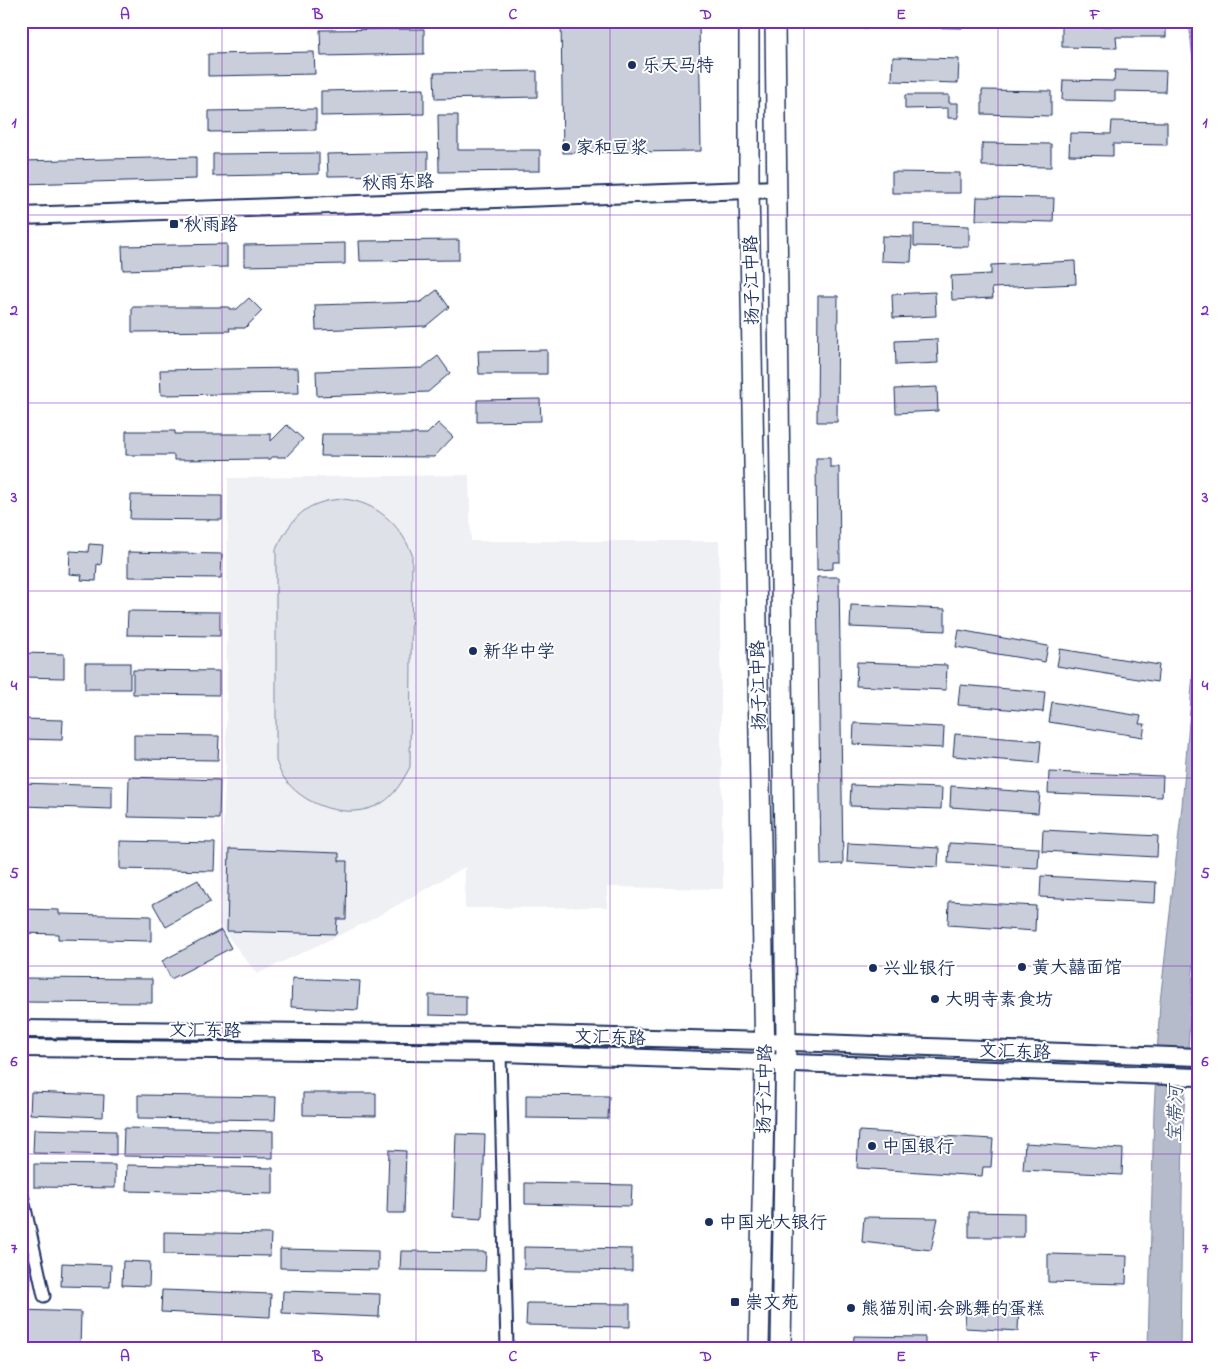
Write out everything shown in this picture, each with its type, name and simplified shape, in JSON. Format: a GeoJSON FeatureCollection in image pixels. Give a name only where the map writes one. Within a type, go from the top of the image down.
{"type":"FeatureCollection","features":[{"type":"Feature","properties":{"kind":"main road","name":"扬子江中路"},"geometry":{"type":"LineString","coordinates":[[749,21],[749,189],[765,1041],[759,1348]]}},
{"type":"Feature","properties":{"kind":"main road","name":"扬子江中路"},"geometry":{"type":"LineString","coordinates":[[775,21],[786,1041],[781,1348]]}},
{"type":"Feature","properties":{"kind":"main road","name":"秋雨东路"},"geometry":{"type":"LineString","coordinates":[[21,216],[777,189]]}},
{"type":"Feature","properties":{"kind":"main road","name":"文汇东路"},"geometry":{"type":"LineString","coordinates":[[21,1029],[501,1034],[786,1041],[1198,1057]]}},
{"type":"Feature","properties":{"kind":"main road","name":"文汇东路"},"geometry":{"type":"LineString","coordinates":[[21,1048],[500,1053],[1198,1077]]}},
{"type":"Feature","properties":{"kind":"street"},"geometry":{"type":"LineString","coordinates":[[500,1053],[507,1348]]}},
{"type":"Feature","properties":{"kind":"street"},"geometry":{"type":"LineString","coordinates":[[21,1190],[44,1296]]}},
{"type":"Feature","properties":{"kind":"shaded area","name":"新华中学"},"geometry":{"type":"Polygon","coordinates":[[[469,475],[471,541],[719,541],[723,889],[607,887],[607,907],[465,908],[465,867],[369,921],[257,974],[219,925],[226,761],[228,478],[469,475]]]}},
{"type":"Feature","properties":{"kind":"shaded area"},"geometry":{"type":"Polygon","coordinates":[[[343,499],[366,505],[385,516],[401,533],[412,554],[410,767],[398,787],[387,800],[369,809],[355,811],[327,808],[301,795],[290,786],[280,772],[276,761],[276,549],[288,528],[310,507],[330,500],[343,499]]]}},
{"type":"Feature","properties":{"kind":"water"},"geometry":{"type":"Polygon","coordinates":[[[1189,21],[1198,21],[1198,111],[1189,21]]]}},
{"type":"Feature","properties":{"kind":"water","name":"宝带河"},"geometry":{"type":"Polygon","coordinates":[[[1198,614],[1198,897],[1183,1125],[1180,1348],[1148,1348],[1154,1110],[1160,1002],[1182,806],[1198,614]]]}},
{"type":"Feature","properties":{"kind":"building"},"geometry":{"type":"Polygon","coordinates":[[[561,21],[699,21],[701,151],[563,153],[561,21]]]}},
{"type":"Feature","properties":{"kind":"building"},"geometry":{"type":"Polygon","coordinates":[[[837,21],[886,21],[886,28],[837,28],[837,21]]]}},
{"type":"Feature","properties":{"kind":"building"},"geometry":{"type":"Polygon","coordinates":[[[896,21],[962,21],[962,28],[896,27],[896,21]]]}},
{"type":"Feature","properties":{"kind":"building"},"geometry":{"type":"Polygon","coordinates":[[[1113,21],[1166,21],[1166,37],[1116,37],[1117,48],[1062,47],[1062,26],[1113,26],[1113,21]]]}},
{"type":"Feature","properties":{"kind":"building"},"geometry":{"type":"Polygon","coordinates":[[[424,29],[424,54],[321,56],[320,30],[424,29]]]}},
{"type":"Feature","properties":{"kind":"building"},"geometry":{"type":"Polygon","coordinates":[[[314,52],[315,74],[208,76],[208,54],[314,52]]]}},
{"type":"Feature","properties":{"kind":"building"},"geometry":{"type":"Polygon","coordinates":[[[893,57],[959,59],[958,83],[892,81],[893,57]]]}},
{"type":"Feature","properties":{"kind":"building"},"geometry":{"type":"Polygon","coordinates":[[[1115,70],[1166,71],[1165,92],[1115,91],[1115,101],[1062,100],[1063,80],[1114,81],[1115,70]]]}},
{"type":"Feature","properties":{"kind":"building"},"geometry":{"type":"Polygon","coordinates":[[[537,71],[537,97],[435,99],[434,73],[537,71]]]}},
{"type":"Feature","properties":{"kind":"building"},"geometry":{"type":"Polygon","coordinates":[[[424,89],[424,114],[321,116],[321,91],[424,89]]]}},
{"type":"Feature","properties":{"kind":"building"},"geometry":{"type":"Polygon","coordinates":[[[982,90],[1051,91],[1051,116],[982,114],[982,90]]]}},
{"type":"Feature","properties":{"kind":"building"},"geometry":{"type":"Polygon","coordinates":[[[905,95],[949,95],[949,103],[958,103],[958,118],[948,118],[948,108],[905,109],[905,95]]]}},
{"type":"Feature","properties":{"kind":"building"},"geometry":{"type":"Polygon","coordinates":[[[316,109],[316,130],[209,132],[209,111],[316,109]]]}},
{"type":"Feature","properties":{"kind":"building"},"geometry":{"type":"Polygon","coordinates":[[[438,115],[458,115],[458,150],[540,150],[540,171],[439,172],[438,115]]]}},
{"type":"Feature","properties":{"kind":"building"},"geometry":{"type":"Polygon","coordinates":[[[1112,121],[1167,122],[1167,145],[1113,144],[1113,156],[1069,155],[1070,133],[1111,134],[1112,121]]]}},
{"type":"Feature","properties":{"kind":"building"},"geometry":{"type":"Polygon","coordinates":[[[982,143],[1051,144],[1051,167],[982,166],[982,143]]]}},
{"type":"Feature","properties":{"kind":"building"},"geometry":{"type":"Polygon","coordinates":[[[428,152],[428,175],[328,176],[327,154],[428,152]]]}},
{"type":"Feature","properties":{"kind":"building"},"geometry":{"type":"Polygon","coordinates":[[[319,153],[319,174],[213,176],[213,154],[319,153]]]}},
{"type":"Feature","properties":{"kind":"building"},"geometry":{"type":"Polygon","coordinates":[[[196,157],[196,179],[21,184],[21,161],[196,157]]]}},
{"type":"Feature","properties":{"kind":"building"},"geometry":{"type":"Polygon","coordinates":[[[892,172],[960,173],[960,193],[892,193],[892,172]]]}},
{"type":"Feature","properties":{"kind":"building"},"geometry":{"type":"Polygon","coordinates":[[[977,197],[1054,198],[1053,222],[976,220],[977,197]]]}},
{"type":"Feature","properties":{"kind":"building"},"geometry":{"type":"Polygon","coordinates":[[[914,224],[969,226],[969,247],[914,246],[914,224]]]}},
{"type":"Feature","properties":{"kind":"building"},"geometry":{"type":"Polygon","coordinates":[[[882,236],[912,237],[911,262],[881,261],[882,236]]]}},
{"type":"Feature","properties":{"kind":"building"},"geometry":{"type":"Polygon","coordinates":[[[459,240],[459,260],[360,261],[359,241],[459,240]]]}},
{"type":"Feature","properties":{"kind":"building"},"geometry":{"type":"Polygon","coordinates":[[[345,243],[345,264],[244,266],[244,245],[345,243]]]}},
{"type":"Feature","properties":{"kind":"building"},"geometry":{"type":"Polygon","coordinates":[[[227,244],[227,267],[123,270],[122,246],[227,244]]]}},
{"type":"Feature","properties":{"kind":"building"},"geometry":{"type":"Polygon","coordinates":[[[1075,261],[1076,284],[992,288],[993,298],[952,300],[951,276],[991,274],[991,265],[1075,261]]]}},
{"type":"Feature","properties":{"kind":"building"},"geometry":{"type":"Polygon","coordinates":[[[437,290],[449,307],[426,326],[316,330],[315,305],[421,302],[437,290]]]}},
{"type":"Feature","properties":{"kind":"building"},"geometry":{"type":"Polygon","coordinates":[[[935,292],[936,316],[893,318],[892,294],[935,292]]]}},
{"type":"Feature","properties":{"kind":"building"},"geometry":{"type":"Polygon","coordinates":[[[818,296],[838,296],[837,422],[817,422],[818,296]]]}},
{"type":"Feature","properties":{"kind":"building"},"geometry":{"type":"Polygon","coordinates":[[[249,298],[262,311],[245,328],[229,328],[230,331],[132,332],[132,307],[229,307],[229,309],[237,309],[249,298]]]}},
{"type":"Feature","properties":{"kind":"building"},"geometry":{"type":"Polygon","coordinates":[[[937,339],[938,363],[896,365],[895,341],[937,339]]]}},
{"type":"Feature","properties":{"kind":"building"},"geometry":{"type":"Polygon","coordinates":[[[547,350],[547,374],[479,374],[478,351],[547,350]]]}},
{"type":"Feature","properties":{"kind":"building"},"geometry":{"type":"Polygon","coordinates":[[[438,356],[450,373],[428,392],[317,396],[316,371],[422,368],[438,356]]]}},
{"type":"Feature","properties":{"kind":"building"},"geometry":{"type":"Polygon","coordinates":[[[298,368],[299,393],[161,395],[160,370],[298,368]]]}},
{"type":"Feature","properties":{"kind":"building"},"geometry":{"type":"Polygon","coordinates":[[[937,387],[938,411],[896,413],[895,389],[937,387]]]}},
{"type":"Feature","properties":{"kind":"building"},"geometry":{"type":"Polygon","coordinates":[[[540,399],[541,421],[477,422],[477,400],[540,399]]]}},
{"type":"Feature","properties":{"kind":"building"},"geometry":{"type":"Polygon","coordinates":[[[438,423],[453,437],[434,457],[321,456],[322,434],[427,434],[438,423]]]}},
{"type":"Feature","properties":{"kind":"building"},"geometry":{"type":"Polygon","coordinates":[[[287,425],[303,439],[286,457],[271,457],[271,459],[174,460],[174,455],[126,455],[126,431],[175,431],[175,434],[271,434],[271,441],[287,425]]]}},
{"type":"Feature","properties":{"kind":"building"},"geometry":{"type":"Polygon","coordinates":[[[816,458],[830,458],[830,467],[839,467],[840,562],[833,562],[833,569],[817,570],[816,458]]]}},
{"type":"Feature","properties":{"kind":"building"},"geometry":{"type":"Polygon","coordinates":[[[131,495],[222,496],[222,520],[130,519],[131,495]]]}},
{"type":"Feature","properties":{"kind":"building"},"geometry":{"type":"Polygon","coordinates":[[[89,544],[103,545],[101,565],[97,564],[96,581],[81,580],[82,575],[69,574],[70,551],[88,552],[89,544]]]}},
{"type":"Feature","properties":{"kind":"building"},"geometry":{"type":"Polygon","coordinates":[[[128,552],[222,554],[221,578],[128,577],[128,552]]]}},
{"type":"Feature","properties":{"kind":"building"},"geometry":{"type":"Polygon","coordinates":[[[817,577],[839,577],[843,864],[821,865],[817,577]]]}},
{"type":"Feature","properties":{"kind":"building"},"geometry":{"type":"Polygon","coordinates":[[[851,605],[945,609],[945,631],[850,627],[851,605]]]}},
{"type":"Feature","properties":{"kind":"building"},"geometry":{"type":"Polygon","coordinates":[[[128,611],[220,612],[220,636],[127,635],[128,611]]]}},
{"type":"Feature","properties":{"kind":"building"},"geometry":{"type":"Polygon","coordinates":[[[959,630],[1048,646],[1045,662],[956,647],[959,630]]]}},
{"type":"Feature","properties":{"kind":"building"},"geometry":{"type":"Polygon","coordinates":[[[1060,649],[1159,665],[1157,682],[1057,666],[1060,649]]]}},
{"type":"Feature","properties":{"kind":"building"},"geometry":{"type":"Polygon","coordinates":[[[21,653],[64,654],[64,678],[21,677],[21,653]]]}},
{"type":"Feature","properties":{"kind":"building"},"geometry":{"type":"Polygon","coordinates":[[[857,662],[947,665],[946,690],[856,686],[857,662]]]}},
{"type":"Feature","properties":{"kind":"building"},"geometry":{"type":"Polygon","coordinates":[[[85,663],[130,663],[130,689],[85,689],[85,663]]]}},
{"type":"Feature","properties":{"kind":"building"},"geometry":{"type":"Polygon","coordinates":[[[133,670],[219,671],[219,695],[133,694],[133,670]]]}},
{"type":"Feature","properties":{"kind":"building"},"geometry":{"type":"Polygon","coordinates":[[[960,685],[1045,692],[1043,712],[958,705],[960,685]]]}},
{"type":"Feature","properties":{"kind":"building"},"geometry":{"type":"Polygon","coordinates":[[[1052,702],[1141,716],[1139,724],[1145,724],[1143,737],[1049,722],[1052,702]]]}},
{"type":"Feature","properties":{"kind":"building"},"geometry":{"type":"Polygon","coordinates":[[[21,719],[63,720],[62,740],[21,739],[21,719]]]}},
{"type":"Feature","properties":{"kind":"building"},"geometry":{"type":"Polygon","coordinates":[[[854,723],[944,727],[943,748],[853,744],[854,723]]]}},
{"type":"Feature","properties":{"kind":"building"},"geometry":{"type":"Polygon","coordinates":[[[955,734],[1041,741],[1039,763],[953,756],[955,734]]]}},
{"type":"Feature","properties":{"kind":"building"},"geometry":{"type":"Polygon","coordinates":[[[134,735],[219,736],[218,760],[134,759],[134,735]]]}},
{"type":"Feature","properties":{"kind":"building"},"geometry":{"type":"Polygon","coordinates":[[[1049,772],[1163,776],[1162,797],[1048,793],[1049,772]]]}},
{"type":"Feature","properties":{"kind":"building"},"geometry":{"type":"Polygon","coordinates":[[[129,777],[220,780],[219,819],[128,817],[129,777]]]}},
{"type":"Feature","properties":{"kind":"building"},"geometry":{"type":"Polygon","coordinates":[[[21,783],[112,786],[112,809],[21,806],[21,783]]]}},
{"type":"Feature","properties":{"kind":"building"},"geometry":{"type":"Polygon","coordinates":[[[851,785],[942,788],[941,809],[850,806],[851,785]]]}},
{"type":"Feature","properties":{"kind":"building"},"geometry":{"type":"Polygon","coordinates":[[[951,786],[1040,793],[1038,813],[950,807],[951,786]]]}},
{"type":"Feature","properties":{"kind":"building"},"geometry":{"type":"Polygon","coordinates":[[[1043,830],[1158,836],[1157,857],[1042,851],[1043,830]]]}},
{"type":"Feature","properties":{"kind":"building"},"geometry":{"type":"Polygon","coordinates":[[[120,841],[215,843],[214,871],[120,869],[120,841]]]}},
{"type":"Feature","properties":{"kind":"building"},"geometry":{"type":"Polygon","coordinates":[[[848,843],[939,848],[938,867],[847,862],[848,843]]]}},
{"type":"Feature","properties":{"kind":"building"},"geometry":{"type":"Polygon","coordinates":[[[949,843],[1039,848],[1038,868],[948,863],[949,843]]]}},
{"type":"Feature","properties":{"kind":"building"},"geometry":{"type":"Polygon","coordinates":[[[229,849],[339,853],[339,861],[347,861],[346,919],[337,919],[336,934],[227,931],[229,849]]]}},
{"type":"Feature","properties":{"kind":"building"},"geometry":{"type":"Polygon","coordinates":[[[1041,876],[1156,882],[1155,903],[1040,897],[1041,876]]]}},
{"type":"Feature","properties":{"kind":"building"},"geometry":{"type":"Polygon","coordinates":[[[198,880],[210,902],[166,927],[153,904],[198,880]]]}},
{"type":"Feature","properties":{"kind":"building"},"geometry":{"type":"Polygon","coordinates":[[[949,901],[1036,906],[1035,931],[948,925],[949,901]]]}},
{"type":"Feature","properties":{"kind":"building"},"geometry":{"type":"Polygon","coordinates":[[[21,909],[59,910],[59,914],[151,916],[151,941],[58,939],[58,934],[21,933],[21,909]]]}},
{"type":"Feature","properties":{"kind":"building"},"geometry":{"type":"Polygon","coordinates":[[[221,930],[231,948],[171,979],[162,961],[221,930]]]}},
{"type":"Feature","properties":{"kind":"building"},"geometry":{"type":"Polygon","coordinates":[[[21,978],[152,979],[152,1003],[21,1002],[21,978]]]}},
{"type":"Feature","properties":{"kind":"building"},"geometry":{"type":"Polygon","coordinates":[[[292,978],[360,981],[358,1010],[291,1007],[292,978]]]}},
{"type":"Feature","properties":{"kind":"building"},"geometry":{"type":"Polygon","coordinates":[[[429,995],[466,996],[466,1016],[429,1015],[429,995]]]}},
{"type":"Feature","properties":{"kind":"building"},"geometry":{"type":"Polygon","coordinates":[[[31,1092],[104,1095],[103,1117],[30,1114],[31,1092]]]}},
{"type":"Feature","properties":{"kind":"building"},"geometry":{"type":"Polygon","coordinates":[[[303,1093],[376,1093],[376,1116],[303,1115],[303,1093]]]}},
{"type":"Feature","properties":{"kind":"building"},"geometry":{"type":"Polygon","coordinates":[[[138,1095],[276,1097],[275,1120],[138,1118],[138,1095]]]}},
{"type":"Feature","properties":{"kind":"building"},"geometry":{"type":"Polygon","coordinates":[[[526,1095],[609,1096],[608,1119],[526,1118],[526,1095]]]}},
{"type":"Feature","properties":{"kind":"building"},"geometry":{"type":"Polygon","coordinates":[[[124,1128],[273,1131],[273,1158],[123,1156],[124,1128]]]}},
{"type":"Feature","properties":{"kind":"building"},"geometry":{"type":"Polygon","coordinates":[[[34,1129],[116,1131],[116,1155],[33,1153],[34,1129]]]}},
{"type":"Feature","properties":{"kind":"building"},"geometry":{"type":"Polygon","coordinates":[[[859,1131],[993,1139],[991,1167],[983,1167],[982,1176],[857,1168],[859,1131]]]}},
{"type":"Feature","properties":{"kind":"building"},"geometry":{"type":"Polygon","coordinates":[[[456,1134],[485,1135],[482,1219],[453,1217],[456,1134]]]}},
{"type":"Feature","properties":{"kind":"building"},"geometry":{"type":"Polygon","coordinates":[[[1025,1143],[1123,1149],[1122,1175],[1023,1170],[1025,1143]]]}},
{"type":"Feature","properties":{"kind":"building"},"geometry":{"type":"Polygon","coordinates":[[[389,1150],[406,1151],[404,1213],[387,1213],[389,1150]]]}},
{"type":"Feature","properties":{"kind":"building"},"geometry":{"type":"Polygon","coordinates":[[[34,1164],[115,1165],[115,1188],[34,1187],[34,1164]]]}},
{"type":"Feature","properties":{"kind":"building"},"geometry":{"type":"Polygon","coordinates":[[[127,1165],[273,1168],[273,1194],[126,1191],[127,1165]]]}},
{"type":"Feature","properties":{"kind":"building"},"geometry":{"type":"Polygon","coordinates":[[[525,1183],[632,1185],[631,1206],[525,1204],[525,1183]]]}},
{"type":"Feature","properties":{"kind":"building"},"geometry":{"type":"Polygon","coordinates":[[[969,1212],[1024,1213],[1024,1237],[969,1237],[969,1212]]]}},
{"type":"Feature","properties":{"kind":"building"},"geometry":{"type":"Polygon","coordinates":[[[864,1217],[938,1218],[931,1250],[862,1242],[864,1217]]]}},
{"type":"Feature","properties":{"kind":"building"},"geometry":{"type":"Polygon","coordinates":[[[21,1232],[25,1232],[25,1257],[21,1257],[21,1232]]]}},
{"type":"Feature","properties":{"kind":"building"},"geometry":{"type":"Polygon","coordinates":[[[164,1232],[271,1234],[270,1256],[164,1254],[164,1232]]]}},
{"type":"Feature","properties":{"kind":"building"},"geometry":{"type":"Polygon","coordinates":[[[524,1247],[632,1249],[632,1271],[524,1269],[524,1247]]]}},
{"type":"Feature","properties":{"kind":"building"},"geometry":{"type":"Polygon","coordinates":[[[280,1249],[378,1251],[378,1270],[280,1268],[280,1249]]]}},
{"type":"Feature","properties":{"kind":"building"},"geometry":{"type":"Polygon","coordinates":[[[401,1251],[486,1252],[485,1271],[400,1270],[401,1251]]]}},
{"type":"Feature","properties":{"kind":"building"},"geometry":{"type":"Polygon","coordinates":[[[1048,1254],[1127,1256],[1126,1284],[1048,1282],[1048,1254]]]}},
{"type":"Feature","properties":{"kind":"building"},"geometry":{"type":"Polygon","coordinates":[[[123,1261],[150,1262],[149,1286],[122,1285],[123,1261]]]}},
{"type":"Feature","properties":{"kind":"building"},"geometry":{"type":"Polygon","coordinates":[[[62,1263],[111,1265],[110,1287],[61,1286],[62,1263]]]}},
{"type":"Feature","properties":{"kind":"building"},"geometry":{"type":"Polygon","coordinates":[[[21,1269],[31,1269],[30,1292],[21,1292],[21,1269]]]}},
{"type":"Feature","properties":{"kind":"building"},"geometry":{"type":"Polygon","coordinates":[[[162,1290],[271,1294],[270,1317],[161,1312],[162,1290]]]}},
{"type":"Feature","properties":{"kind":"building"},"geometry":{"type":"Polygon","coordinates":[[[283,1291],[380,1294],[379,1317],[282,1313],[283,1291]]]}},
{"type":"Feature","properties":{"kind":"building"},"geometry":{"type":"Polygon","coordinates":[[[966,1302],[1019,1305],[1018,1331],[965,1328],[966,1302]]]}},
{"type":"Feature","properties":{"kind":"building"},"geometry":{"type":"Polygon","coordinates":[[[527,1303],[630,1304],[630,1327],[526,1325],[527,1303]]]}},
{"type":"Feature","properties":{"kind":"building"},"geometry":{"type":"Polygon","coordinates":[[[21,1310],[81,1312],[80,1348],[21,1348],[21,1310]]]}},
{"type":"Feature","properties":{"kind":"building"},"geometry":{"type":"Polygon","coordinates":[[[854,1336],[925,1337],[925,1348],[853,1348],[854,1336]]]}},
{"type":"Feature","properties":{"kind":"place","name":"乐天马特"},"geometry":{"type":"Point","coordinates":[632,65]}},
{"type":"Feature","properties":{"kind":"place","name":"家和豆浆"},"geometry":{"type":"Point","coordinates":[566,147]}},
{"type":"Feature","properties":{"kind":"place","name":"秋雨路"},"geometry":{"type":"Point","coordinates":[174,224]}},
{"type":"Feature","properties":{"kind":"place","name":"新华中学"},"geometry":{"type":"Point","coordinates":[473,651]}},
{"type":"Feature","properties":{"kind":"place","name":"黄大囍面馆"},"geometry":{"type":"Point","coordinates":[1022,967]}},
{"type":"Feature","properties":{"kind":"place","name":"兴业银行"},"geometry":{"type":"Point","coordinates":[873,968]}},
{"type":"Feature","properties":{"kind":"place","name":"大明寺素食坊"},"geometry":{"type":"Point","coordinates":[935,999]}},
{"type":"Feature","properties":{"kind":"place","name":"中国银行"},"geometry":{"type":"Point","coordinates":[872,1146]}},
{"type":"Feature","properties":{"kind":"place","name":"中国光大银行"},"geometry":{"type":"Point","coordinates":[709,1222]}},
{"type":"Feature","properties":{"kind":"place","name":"崇文苑"},"geometry":{"type":"Point","coordinates":[735,1302]}},
{"type":"Feature","properties":{"kind":"place","name":"熊猫别闹·会跳舞的蛋糕"},"geometry":{"type":"Point","coordinates":[851,1308]}}]}
